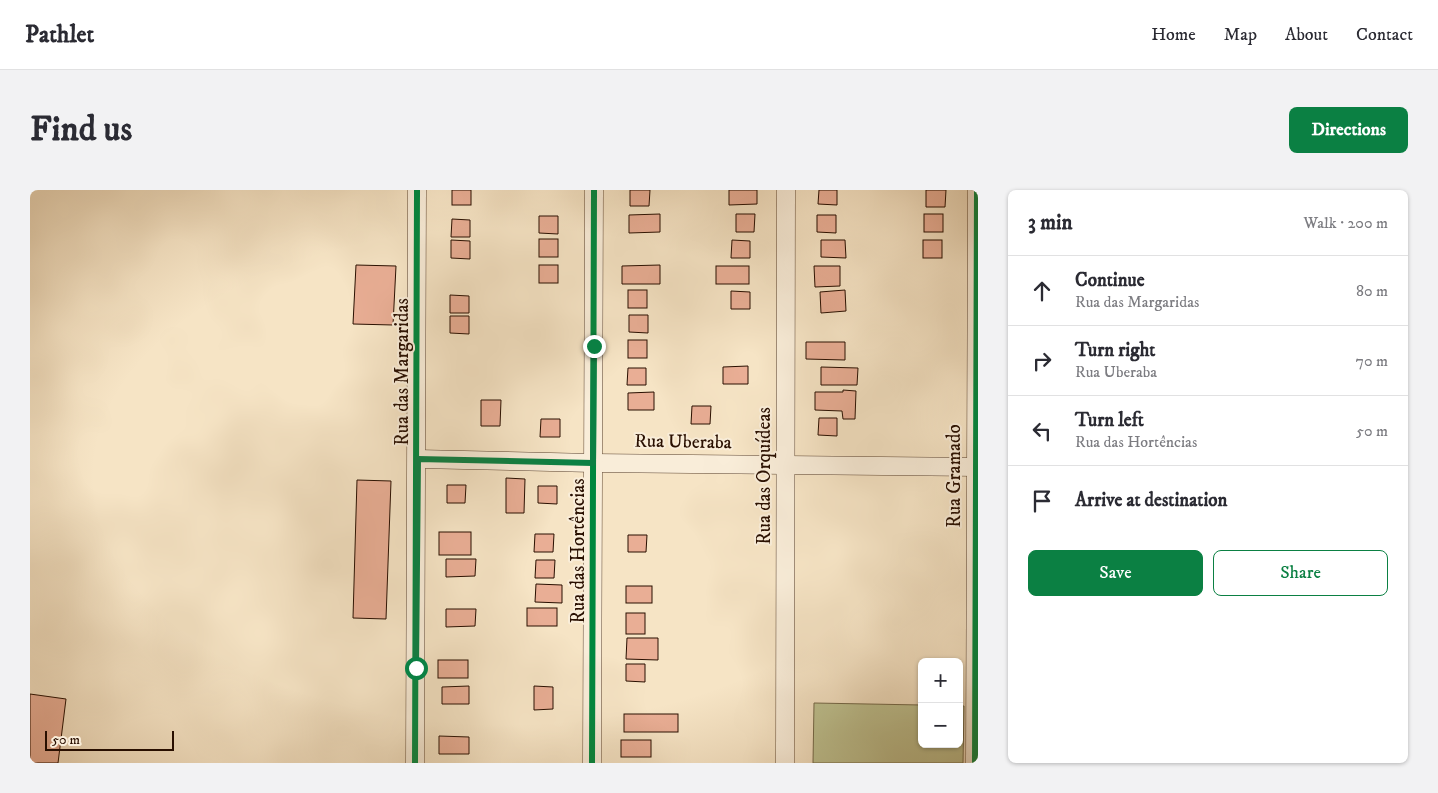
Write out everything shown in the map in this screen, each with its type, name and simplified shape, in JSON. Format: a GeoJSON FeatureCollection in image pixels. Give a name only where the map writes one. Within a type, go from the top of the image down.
{"type":"FeatureCollection","features":[{"type":"Feature","properties":{"kind":"street","name":"Rua das Margaridas"},"geometry":{"type":"LineString","coordinates":[[415,763],[418,459],[417,190]]}},
{"type":"Feature","properties":{"kind":"street","name":"Rua das Hortências"},"geometry":{"type":"LineString","coordinates":[[592,763],[594,190]]}},
{"type":"Feature","properties":{"kind":"street","name":"Rua das Orquídeas"},"geometry":{"type":"LineString","coordinates":[[785,763],[786,190]]}},
{"type":"Feature","properties":{"kind":"street","name":"Rua Gramado"},"geometry":{"type":"LineString","coordinates":[[975,763],[976,190]]}},
{"type":"Feature","properties":{"kind":"street","name":"Rua Uberaba"},"geometry":{"type":"LineString","coordinates":[[418,459],[593,463],[977,466]]}},
{"type":"Feature","properties":{"kind":"green space"},"geometry":{"type":"Polygon","coordinates":[[[814,703],[918,705],[918,748],[963,748],[964,706],[963,763],[813,763],[814,703]]]}},
{"type":"Feature","properties":{"kind":"building"},"geometry":{"type":"Polygon","coordinates":[[[452,190],[471,190],[471,205],[452,205],[452,190]]]}},
{"type":"Feature","properties":{"kind":"building"},"geometry":{"type":"Polygon","coordinates":[[[630,190],[650,190],[649,206],[630,206],[630,190]]]}},
{"type":"Feature","properties":{"kind":"building"},"geometry":{"type":"Polygon","coordinates":[[[729,190],[757,190],[757,204],[729,205],[729,190]]]}},
{"type":"Feature","properties":{"kind":"building"},"geometry":{"type":"Polygon","coordinates":[[[819,190],[837,190],[837,205],[818,204],[819,190]]]}},
{"type":"Feature","properties":{"kind":"building"},"geometry":{"type":"Polygon","coordinates":[[[926,190],[946,190],[945,207],[926,207],[926,190]]]}},
{"type":"Feature","properties":{"kind":"building"},"geometry":{"type":"Polygon","coordinates":[[[660,214],[660,232],[629,233],[629,215],[660,214]]]}},
{"type":"Feature","properties":{"kind":"building"},"geometry":{"type":"Polygon","coordinates":[[[736,214],[755,214],[754,232],[736,232],[736,214]]]}},
{"type":"Feature","properties":{"kind":"building"},"geometry":{"type":"Polygon","coordinates":[[[924,214],[943,214],[943,232],[924,232],[924,214]]]}},
{"type":"Feature","properties":{"kind":"building"},"geometry":{"type":"Polygon","coordinates":[[[817,215],[836,215],[836,233],[817,232],[817,215]]]}},
{"type":"Feature","properties":{"kind":"building"},"geometry":{"type":"Polygon","coordinates":[[[539,216],[558,216],[558,234],[539,233],[539,216]]]}},
{"type":"Feature","properties":{"kind":"building"},"geometry":{"type":"Polygon","coordinates":[[[452,219],[470,220],[470,237],[451,237],[452,219]]]}},
{"type":"Feature","properties":{"kind":"building"},"geometry":{"type":"Polygon","coordinates":[[[539,239],[558,239],[558,257],[539,257],[539,239]]]}},
{"type":"Feature","properties":{"kind":"building"},"geometry":{"type":"Polygon","coordinates":[[[451,240],[470,241],[470,259],[451,258],[451,240]]]}},
{"type":"Feature","properties":{"kind":"building"},"geometry":{"type":"Polygon","coordinates":[[[732,240],[750,241],[750,258],[731,258],[732,240]]]}},
{"type":"Feature","properties":{"kind":"building"},"geometry":{"type":"Polygon","coordinates":[[[821,240],[845,240],[846,258],[821,257],[821,240]]]}},
{"type":"Feature","properties":{"kind":"building"},"geometry":{"type":"Polygon","coordinates":[[[923,240],[942,240],[942,258],[923,258],[923,240]]]}},
{"type":"Feature","properties":{"kind":"building"},"geometry":{"type":"Polygon","coordinates":[[[356,265],[396,266],[393,325],[353,324],[356,265]]]}},
{"type":"Feature","properties":{"kind":"building"},"geometry":{"type":"Polygon","coordinates":[[[539,265],[558,265],[558,283],[539,283],[539,265]]]}},
{"type":"Feature","properties":{"kind":"building"},"geometry":{"type":"Polygon","coordinates":[[[660,265],[660,284],[622,284],[622,266],[660,265]]]}},
{"type":"Feature","properties":{"kind":"building"},"geometry":{"type":"Polygon","coordinates":[[[716,266],[749,266],[749,284],[716,284],[716,266]]]}},
{"type":"Feature","properties":{"kind":"building"},"geometry":{"type":"Polygon","coordinates":[[[814,266],[840,266],[840,286],[815,287],[814,266]]]}},
{"type":"Feature","properties":{"kind":"building"},"geometry":{"type":"Polygon","coordinates":[[[628,290],[647,290],[647,308],[628,308],[628,290]]]}},
{"type":"Feature","properties":{"kind":"building"},"geometry":{"type":"Polygon","coordinates":[[[845,290],[846,311],[821,313],[820,292],[845,290]]]}},
{"type":"Feature","properties":{"kind":"building"},"geometry":{"type":"Polygon","coordinates":[[[731,291],[750,292],[750,309],[731,309],[731,291]]]}},
{"type":"Feature","properties":{"kind":"building"},"geometry":{"type":"Polygon","coordinates":[[[450,295],[469,296],[469,313],[450,313],[450,295]]]}},
{"type":"Feature","properties":{"kind":"building"},"geometry":{"type":"Polygon","coordinates":[[[629,315],[648,315],[648,333],[629,332],[629,315]]]}},
{"type":"Feature","properties":{"kind":"building"},"geometry":{"type":"Polygon","coordinates":[[[450,316],[469,316],[469,334],[450,333],[450,316]]]}},
{"type":"Feature","properties":{"kind":"building"},"geometry":{"type":"Polygon","coordinates":[[[628,340],[647,340],[647,358],[628,358],[628,340]]]}},
{"type":"Feature","properties":{"kind":"building"},"geometry":{"type":"Polygon","coordinates":[[[806,342],[845,342],[845,360],[806,359],[806,342]]]}},
{"type":"Feature","properties":{"kind":"building"},"geometry":{"type":"Polygon","coordinates":[[[748,366],[748,384],[723,384],[723,367],[748,366]]]}},
{"type":"Feature","properties":{"kind":"building"},"geometry":{"type":"Polygon","coordinates":[[[821,367],[858,368],[857,385],[821,385],[821,367]]]}},
{"type":"Feature","properties":{"kind":"building"},"geometry":{"type":"Polygon","coordinates":[[[628,368],[646,368],[646,385],[627,385],[628,368]]]}},
{"type":"Feature","properties":{"kind":"building"},"geometry":{"type":"Polygon","coordinates":[[[843,390],[856,391],[855,419],[843,419],[842,411],[815,410],[815,392],[843,392],[843,390]]]}},
{"type":"Feature","properties":{"kind":"building"},"geometry":{"type":"Polygon","coordinates":[[[654,392],[654,410],[628,410],[628,393],[654,392]]]}},
{"type":"Feature","properties":{"kind":"building"},"geometry":{"type":"Polygon","coordinates":[[[481,400],[501,400],[500,426],[481,426],[481,400]]]}},
{"type":"Feature","properties":{"kind":"building"},"geometry":{"type":"Polygon","coordinates":[[[692,406],[711,406],[710,424],[691,424],[692,406]]]}},
{"type":"Feature","properties":{"kind":"building"},"geometry":{"type":"Polygon","coordinates":[[[819,418],[837,418],[837,436],[818,435],[819,418]]]}},
{"type":"Feature","properties":{"kind":"building"},"geometry":{"type":"Polygon","coordinates":[[[541,419],[560,419],[560,437],[540,437],[541,419]]]}},
{"type":"Feature","properties":{"kind":"building"},"geometry":{"type":"Polygon","coordinates":[[[506,478],[525,479],[524,513],[506,513],[506,478]]]}},
{"type":"Feature","properties":{"kind":"building"},"geometry":{"type":"Polygon","coordinates":[[[357,480],[391,481],[386,619],[353,618],[357,480]]]}},
{"type":"Feature","properties":{"kind":"building"},"geometry":{"type":"Polygon","coordinates":[[[447,485],[466,485],[465,503],[447,503],[447,485]]]}},
{"type":"Feature","properties":{"kind":"building"},"geometry":{"type":"Polygon","coordinates":[[[538,486],[557,486],[557,504],[538,503],[538,486]]]}},
{"type":"Feature","properties":{"kind":"building"},"geometry":{"type":"Polygon","coordinates":[[[439,532],[471,532],[471,555],[439,555],[439,532]]]}},
{"type":"Feature","properties":{"kind":"building"},"geometry":{"type":"Polygon","coordinates":[[[535,534],[554,534],[553,552],[534,552],[535,534]]]}},
{"type":"Feature","properties":{"kind":"building"},"geometry":{"type":"Polygon","coordinates":[[[628,535],[647,535],[646,552],[628,552],[628,535]]]}},
{"type":"Feature","properties":{"kind":"building"},"geometry":{"type":"Polygon","coordinates":[[[446,559],[476,559],[475,576],[446,577],[446,559]]]}},
{"type":"Feature","properties":{"kind":"building"},"geometry":{"type":"Polygon","coordinates":[[[536,560],[555,560],[554,578],[535,578],[536,560]]]}},
{"type":"Feature","properties":{"kind":"building"},"geometry":{"type":"Polygon","coordinates":[[[536,584],[562,585],[562,603],[535,602],[536,584]]]}},
{"type":"Feature","properties":{"kind":"building"},"geometry":{"type":"Polygon","coordinates":[[[626,586],[652,586],[652,603],[626,603],[626,586]]]}},
{"type":"Feature","properties":{"kind":"building"},"geometry":{"type":"Polygon","coordinates":[[[527,608],[557,608],[557,626],[527,626],[527,608]]]}},
{"type":"Feature","properties":{"kind":"building"},"geometry":{"type":"Polygon","coordinates":[[[446,609],[476,609],[475,626],[446,627],[446,609]]]}},
{"type":"Feature","properties":{"kind":"building"},"geometry":{"type":"Polygon","coordinates":[[[626,613],[645,613],[645,634],[626,634],[626,613]]]}},
{"type":"Feature","properties":{"kind":"building"},"geometry":{"type":"Polygon","coordinates":[[[627,638],[658,638],[658,660],[626,659],[627,638]]]}},
{"type":"Feature","properties":{"kind":"building"},"geometry":{"type":"Polygon","coordinates":[[[438,660],[468,660],[468,678],[438,678],[438,660]]]}},
{"type":"Feature","properties":{"kind":"building"},"geometry":{"type":"Polygon","coordinates":[[[626,664],[645,664],[645,682],[626,681],[626,664]]]}},
{"type":"Feature","properties":{"kind":"building"},"geometry":{"type":"Polygon","coordinates":[[[469,686],[469,704],[442,704],[442,687],[469,686]]]}},
{"type":"Feature","properties":{"kind":"building"},"geometry":{"type":"Polygon","coordinates":[[[534,686],[553,687],[553,709],[534,710],[534,686]]]}},
{"type":"Feature","properties":{"kind":"building"},"geometry":{"type":"Polygon","coordinates":[[[30,694],[66,699],[58,763],[30,763],[30,694]]]}},
{"type":"Feature","properties":{"kind":"building"},"geometry":{"type":"Polygon","coordinates":[[[624,714],[678,714],[678,732],[624,732],[624,714]]]}},
{"type":"Feature","properties":{"kind":"building"},"geometry":{"type":"Polygon","coordinates":[[[439,736],[469,737],[469,754],[439,754],[439,736]]]}},
{"type":"Feature","properties":{"kind":"building"},"geometry":{"type":"Polygon","coordinates":[[[621,740],[651,740],[651,757],[621,757],[621,740]]]}},
{"type":"Feature","properties":{"kind":"cycle path"},"geometry":{"type":"LineString","coordinates":[[415,763],[417,190]]}},
{"type":"Feature","properties":{"kind":"cycle path"},"geometry":{"type":"LineString","coordinates":[[592,763],[594,190]]}},
{"type":"Feature","properties":{"kind":"cycle path"},"geometry":{"type":"LineString","coordinates":[[975,763],[977,190]]}},
{"type":"Feature","properties":{"kind":"route"},"geometry":{"type":"LineString","coordinates":[[416,668],[418,459],[593,463],[594,346]]}}]}
